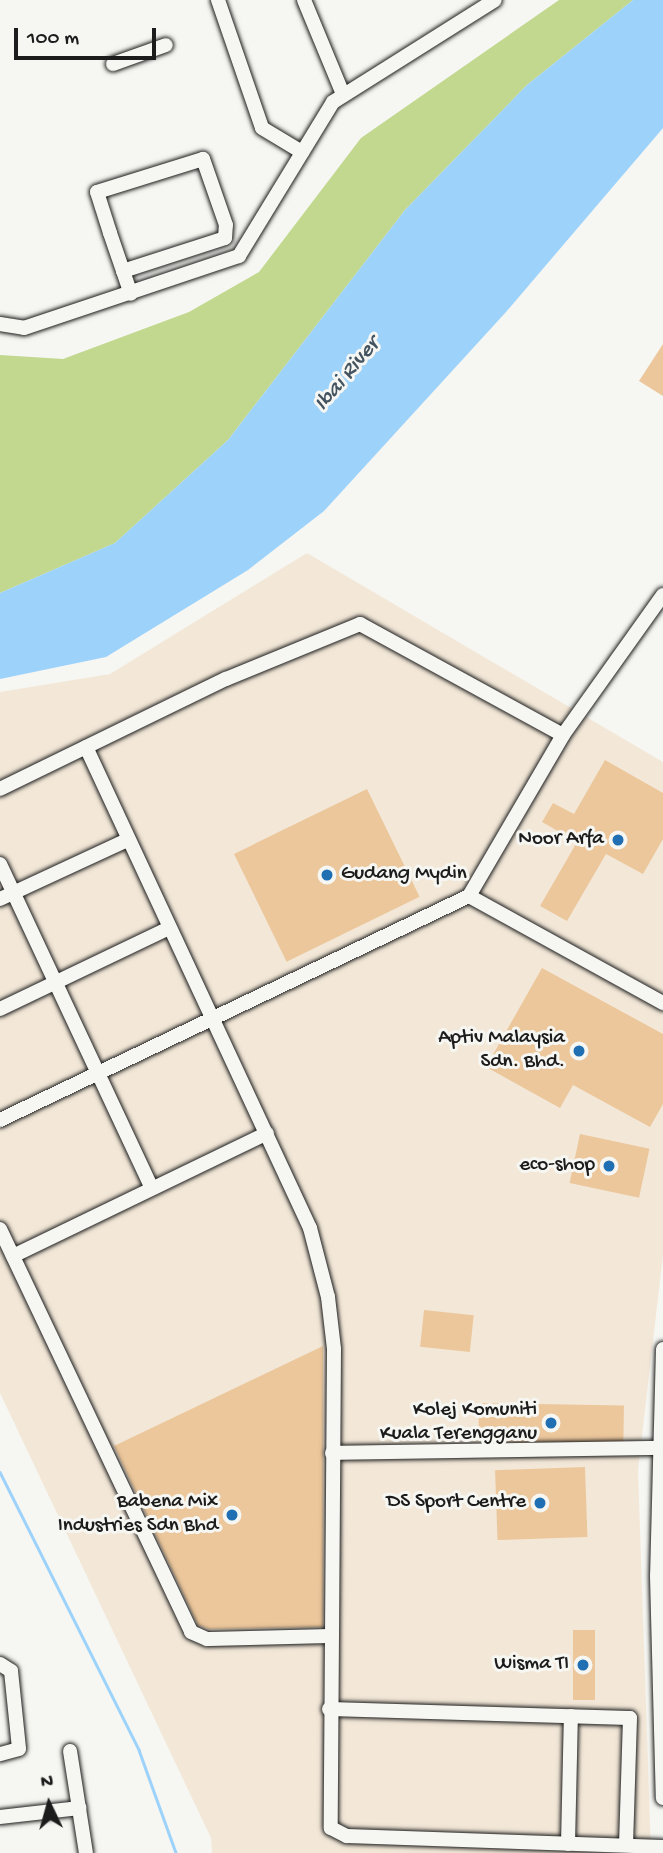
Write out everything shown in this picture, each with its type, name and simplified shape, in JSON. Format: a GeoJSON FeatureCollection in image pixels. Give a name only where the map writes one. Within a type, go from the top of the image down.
{"type":"FeatureCollection","features":[{"type":"Feature","properties":{"kind":"street"},"geometry":{"type":"LineString","coordinates":[[218,0],[262,128],[302,152]]}},
{"type":"Feature","properties":{"kind":"street"},"geometry":{"type":"LineString","coordinates":[[304,0],[343,94]]}},
{"type":"Feature","properties":{"kind":"street"},"geometry":{"type":"LineString","coordinates":[[0,324],[24,328],[225,263],[249,246],[302,152],[343,94],[495,0]]}},
{"type":"Feature","properties":{"kind":"street"},"geometry":{"type":"LineString","coordinates":[[113,64],[166,45]]}},
{"type":"Feature","properties":{"kind":"street"},"geometry":{"type":"LineString","coordinates":[[123,271],[225,238],[226,225],[203,159],[97,192],[123,271],[131,295]]}},
{"type":"Feature","properties":{"kind":"street"},"geometry":{"type":"LineString","coordinates":[[0,1119],[469,896],[564,735],[663,595]]}},
{"type":"Feature","properties":{"kind":"street"},"geometry":{"type":"LineString","coordinates":[[0,789],[226,679],[360,624],[564,735]]}},
{"type":"Feature","properties":{"kind":"street"},"geometry":{"type":"LineString","coordinates":[[86,747],[267,1133],[316,1246],[328,1297],[334,1363],[329,1820],[338,1834],[663,1847]]}},
{"type":"Feature","properties":{"kind":"street"},"geometry":{"type":"LineString","coordinates":[[7,896],[127,839]]}},
{"type":"Feature","properties":{"kind":"street"},"geometry":{"type":"LineString","coordinates":[[0,864],[7,896],[55,982],[152,1188]]}},
{"type":"Feature","properties":{"kind":"street"},"geometry":{"type":"LineString","coordinates":[[469,896],[663,1003]]}},
{"type":"Feature","properties":{"kind":"street"},"geometry":{"type":"LineString","coordinates":[[0,1009],[169,928]]}},
{"type":"Feature","properties":{"kind":"street"},"geometry":{"type":"LineString","coordinates":[[13,1256],[267,1133]]}},
{"type":"Feature","properties":{"kind":"street"},"geometry":{"type":"LineString","coordinates":[[0,1229],[191,1632],[206,1639],[332,1636]]}},
{"type":"Feature","properties":{"kind":"street"},"geometry":{"type":"LineString","coordinates":[[663,1349],[658,1448],[663,1798]]}},
{"type":"Feature","properties":{"kind":"street"},"geometry":{"type":"LineString","coordinates":[[332,1453],[658,1448]]}},
{"type":"Feature","properties":{"kind":"street"},"geometry":{"type":"LineString","coordinates":[[0,1664],[11,1671],[19,1749],[0,1754]]}},
{"type":"Feature","properties":{"kind":"street"},"geometry":{"type":"LineString","coordinates":[[329,1709],[630,1718],[626,1845]]}},
{"type":"Feature","properties":{"kind":"street"},"geometry":{"type":"LineString","coordinates":[[568,1843],[572,1716]]}},
{"type":"Feature","properties":{"kind":"street"},"geometry":{"type":"LineString","coordinates":[[70,1751],[86,1853]]}},
{"type":"Feature","properties":{"kind":"street"},"geometry":{"type":"LineString","coordinates":[[0,1817],[79,1808]]}},
{"type":"Feature","properties":{"kind":"shaded area"},"geometry":{"type":"Polygon","coordinates":[[[307,553],[663,762],[663,1255],[638,1470],[651,1853],[212,1853],[211,1838],[0,1393],[0,692],[110,674],[307,553]]]}},
{"type":"Feature","properties":{"kind":"green space"},"geometry":{"type":"Polygon","coordinates":[[[559,0],[633,0],[527,85],[405,210],[228,440],[115,543],[0,593],[0,355],[63,359],[189,312],[259,272],[361,138],[559,0]]]}},
{"type":"Feature","properties":{"kind":"water","name":"Ibai River"},"geometry":{"type":"Polygon","coordinates":[[[633,0],[663,0],[663,128],[506,312],[324,511],[248,570],[106,657],[0,679],[0,593],[115,543],[228,440],[405,210],[527,85],[633,0]]]}},
{"type":"Feature","properties":{"kind":"building"},"geometry":{"type":"Polygon","coordinates":[[[663,344],[663,396],[639,381],[663,344]]]}},
{"type":"Feature","properties":{"kind":"building","name":"Noor Arfa"},"geometry":{"type":"Polygon","coordinates":[[[605,760],[663,793],[663,839],[643,874],[606,854],[567,921],[540,906],[577,842],[542,822],[553,803],[574,814],[605,760]]]}},
{"type":"Feature","properties":{"kind":"building","name":"Gudang Mydin"},"geometry":{"type":"Polygon","coordinates":[[[367,789],[420,897],[287,962],[234,854],[367,789]]]}},
{"type":"Feature","properties":{"kind":"building","name":"Aptiv Malaysia Sdn. Bhd."},"geometry":{"type":"Polygon","coordinates":[[[542,968],[663,1034],[663,1104],[650,1127],[573,1085],[560,1108],[486,1067],[542,968]]]}},
{"type":"Feature","properties":{"kind":"building","name":"eco-shop"},"geometry":{"type":"Polygon","coordinates":[[[580,1134],[649,1149],[639,1198],[570,1183],[580,1134]]]}},
{"type":"Feature","properties":{"kind":"building"},"geometry":{"type":"Polygon","coordinates":[[[424,1310],[474,1315],[470,1352],[420,1347],[424,1310]]]}},
{"type":"Feature","properties":{"kind":"building","name":"Babena Mix Industries Sdn Bhd"},"geometry":{"type":"Polygon","coordinates":[[[323,1346],[323,1627],[209,1629],[198,1625],[114,1446],[323,1346]]]}},
{"type":"Feature","properties":{"kind":"building","name":"Kolej Komuniti Kuala Terengganu"},"geometry":{"type":"Polygon","coordinates":[[[479,1403],[624,1406],[623,1444],[478,1441],[479,1403]]]}},
{"type":"Feature","properties":{"kind":"building","name":"DS Sport Centre"},"geometry":{"type":"Polygon","coordinates":[[[585,1467],[587,1537],[497,1540],[495,1470],[585,1467]]]}},
{"type":"Feature","properties":{"kind":"building","name":"Wisma TI"},"geometry":{"type":"Polygon","coordinates":[[[573,1630],[595,1630],[595,1700],[573,1700],[573,1630]]]}},
{"type":"Feature","properties":{"kind":"waterway"},"geometry":{"type":"LineString","coordinates":[[0,1472],[139,1750],[176,1853]]}},
{"type":"Feature","properties":{"kind":"place","name":"Noor Arfa"},"geometry":{"type":"Point","coordinates":[618,840]}},
{"type":"Feature","properties":{"kind":"place","name":"Gudang Mydin"},"geometry":{"type":"Point","coordinates":[327,875]}},
{"type":"Feature","properties":{"kind":"place","name":"Aptiv Malaysia Sdn. Bhd."},"geometry":{"type":"Point","coordinates":[579,1051]}},
{"type":"Feature","properties":{"kind":"place","name":"eco-shop"},"geometry":{"type":"Point","coordinates":[609,1166]}},
{"type":"Feature","properties":{"kind":"place","name":"Kolej Komuniti Kuala Terengganu"},"geometry":{"type":"Point","coordinates":[551,1423]}},
{"type":"Feature","properties":{"kind":"place","name":"DS Sport Centre"},"geometry":{"type":"Point","coordinates":[540,1503]}},
{"type":"Feature","properties":{"kind":"place","name":"Babena Mix Industries Sdn Bhd"},"geometry":{"type":"Point","coordinates":[232,1515]}},
{"type":"Feature","properties":{"kind":"place","name":"Wisma TI"},"geometry":{"type":"Point","coordinates":[583,1665]}}]}
